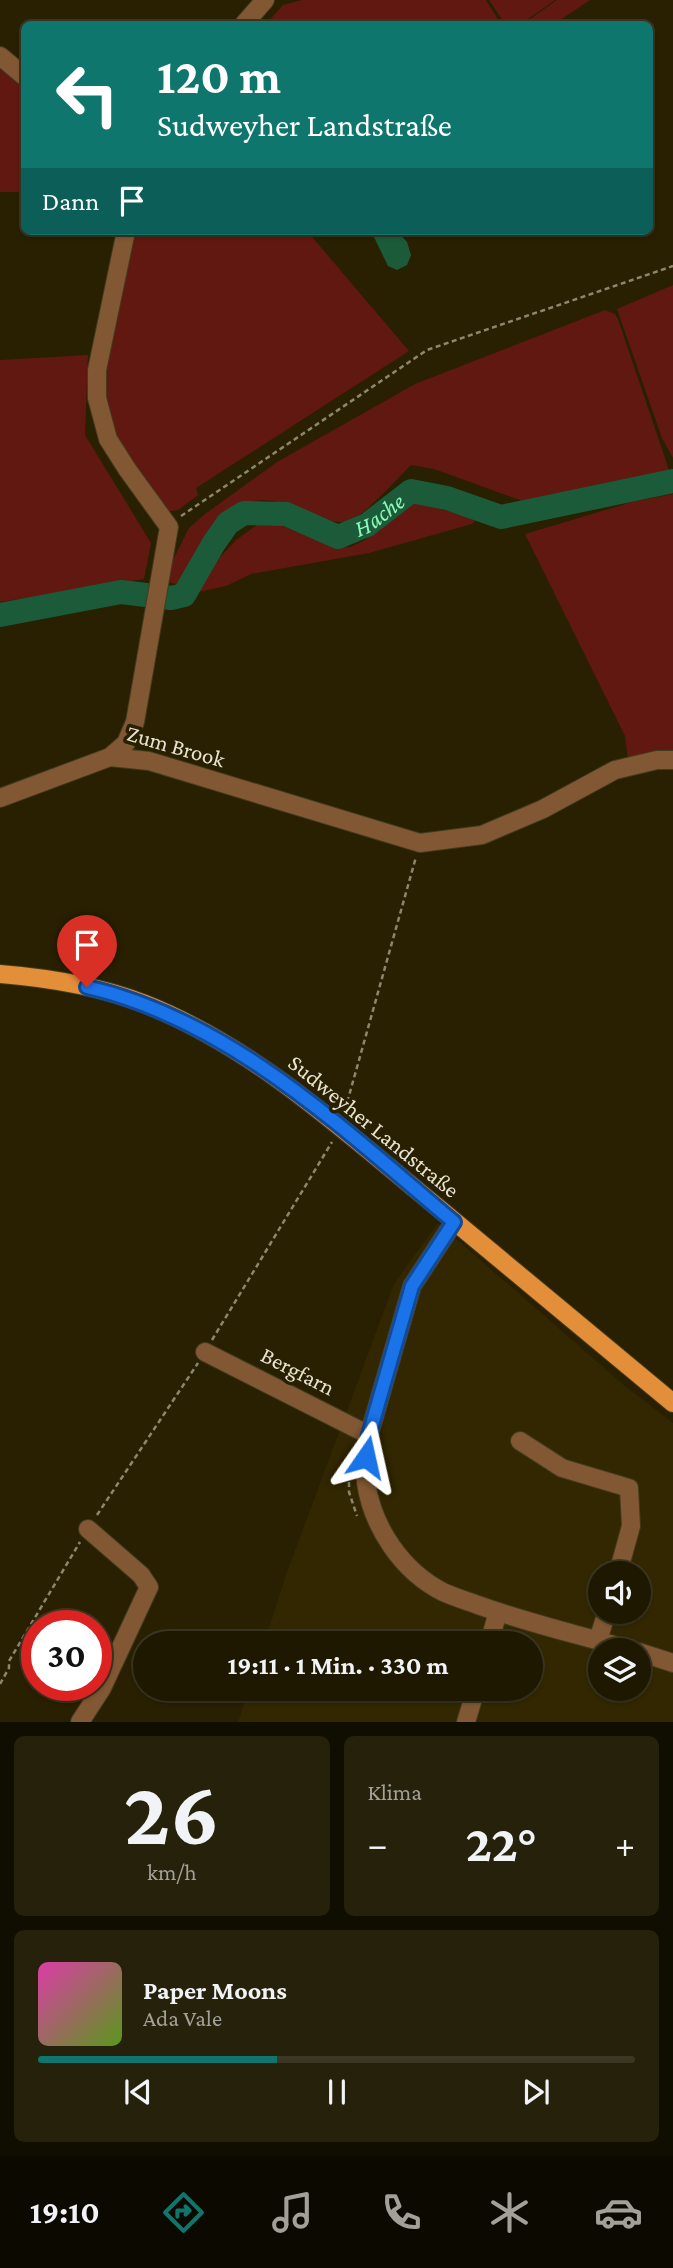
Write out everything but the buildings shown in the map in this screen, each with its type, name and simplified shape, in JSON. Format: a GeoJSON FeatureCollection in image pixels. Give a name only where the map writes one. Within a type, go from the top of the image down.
{"type":"FeatureCollection","features":[{"type":"Feature","properties":{"kind":"main road","name":"Sudweyher Landstraße"},"geometry":{"type":"LineString","coordinates":[[0,974],[68,983],[106,992],[178,1018],[265,1069],[673,1403]]}},
{"type":"Feature","properties":{"kind":"street"},"geometry":{"type":"LineString","coordinates":[[247,21],[265,0]]}},
{"type":"Feature","properties":{"kind":"street"},"geometry":{"type":"LineString","coordinates":[[0,56],[21,74]]}},
{"type":"Feature","properties":{"kind":"street"},"geometry":{"type":"LineString","coordinates":[[125,235],[97,370],[97,398],[108,439],[169,527]]}},
{"type":"Feature","properties":{"kind":"street","name":"Zum Brook"},"geometry":{"type":"LineString","coordinates":[[110,757],[126,743],[135,722],[169,527]]}},
{"type":"Feature","properties":{"kind":"street"},"geometry":{"type":"LineString","coordinates":[[0,798],[110,757]]}},
{"type":"Feature","properties":{"kind":"street","name":"Zum Brook"},"geometry":{"type":"LineString","coordinates":[[110,757],[149,761],[420,843],[482,835],[543,809],[615,770],[657,760],[673,760]]}},
{"type":"Feature","properties":{"kind":"street"},"geometry":{"type":"LineString","coordinates":[[454,1222],[412,1286],[369,1435],[366,1482],[373,1508],[398,1557],[417,1575],[443,1592],[498,1612],[591,1638]]}},
{"type":"Feature","properties":{"kind":"street","name":"Bergfarn"},"geometry":{"type":"LineString","coordinates":[[205,1352],[369,1435]]}},
{"type":"Feature","properties":{"kind":"street"},"geometry":{"type":"LineString","coordinates":[[520,1441],[562,1468],[628,1487],[631,1526],[621,1561]]}},
{"type":"Feature","properties":{"kind":"street"},"geometry":{"type":"LineString","coordinates":[[80,1722],[102,1688],[149,1587],[141,1575],[88,1529]]}},
{"type":"Feature","properties":{"kind":"street"},"geometry":{"type":"LineString","coordinates":[[492,1631],[498,1612]]}},
{"type":"Feature","properties":{"kind":"street"},"geometry":{"type":"LineString","coordinates":[[651,1656],[673,1663]]}},
{"type":"Feature","properties":{"kind":"street"},"geometry":{"type":"LineString","coordinates":[[466,1722],[472,1701]]}},
{"type":"Feature","properties":{"kind":"path"},"geometry":{"type":"LineString","coordinates":[[169,527],[231,481],[427,350],[673,266]]}},
{"type":"Feature","properties":{"kind":"path"},"geometry":{"type":"LineString","coordinates":[[0,1684],[9,1668],[9,1661],[88,1529],[205,1352],[340,1128],[420,843]]}},
{"type":"Feature","properties":{"kind":"path"},"geometry":{"type":"LineString","coordinates":[[349,1479],[349,1492],[360,1524]]}},
{"type":"Feature","properties":{"kind":"shaded area"},"geometry":{"type":"Polygon","coordinates":[[[302,0],[486,0],[499,21],[269,21],[283,5],[302,0]]]}},
{"type":"Feature","properties":{"kind":"shaded area"},"geometry":{"type":"Polygon","coordinates":[[[489,0],[555,0],[525,21],[503,21],[489,0]]]}},
{"type":"Feature","properties":{"kind":"shaded area"},"geometry":{"type":"Polygon","coordinates":[[[557,0],[590,0],[558,21],[527,21],[557,0]]]}},
{"type":"Feature","properties":{"kind":"shaded area"},"geometry":{"type":"Polygon","coordinates":[[[0,64],[9,69],[21,84],[21,192],[0,192],[0,64]]]}},
{"type":"Feature","properties":{"kind":"shaded area"},"geometry":{"type":"Polygon","coordinates":[[[134,235],[310,235],[409,351],[196,488],[198,495],[178,510],[165,512],[112,430],[102,397],[104,368],[134,235]]]}},
{"type":"Feature","properties":{"kind":"shaded area"},"geometry":{"type":"Polygon","coordinates":[[[373,235],[401,235],[407,242],[411,255],[407,265],[397,270],[388,266],[373,235]]]}},
{"type":"Feature","properties":{"kind":"shaded area"},"geometry":{"type":"Polygon","coordinates":[[[673,285],[673,458],[662,438],[617,309],[673,285]]]}},
{"type":"Feature","properties":{"kind":"shaded area"},"geometry":{"type":"Polygon","coordinates":[[[605,310],[615,314],[618,319],[669,470],[528,503],[434,469],[411,465],[374,503],[351,520],[330,520],[276,501],[247,503],[224,518],[178,584],[164,578],[189,528],[277,462],[415,384],[605,310]]]}},
{"type":"Feature","properties":{"kind":"shaded area"},"geometry":{"type":"Polygon","coordinates":[[[88,355],[85,435],[151,543],[144,579],[0,602],[0,360],[88,355]]]}},
{"type":"Feature","properties":{"kind":"shaded area"},"geometry":{"type":"Polygon","coordinates":[[[673,494],[673,756],[628,760],[625,736],[525,534],[632,502],[673,494]]]}},
{"type":"Feature","properties":{"kind":"shaded area"},"geometry":{"type":"Polygon","coordinates":[[[415,502],[470,517],[475,521],[369,553],[251,574],[226,586],[194,593],[192,591],[192,587],[236,540],[258,524],[273,522],[335,548],[350,547],[365,540],[415,502]]]}},
{"type":"Feature","properties":{"kind":"shaded area"},"geometry":{"type":"Polygon","coordinates":[[[438,1223],[626,1387],[673,1423],[673,1722],[238,1722],[245,1701],[543,1701],[543,1631],[268,1631],[287,1572],[394,1284],[438,1223]]]}},
{"type":"Feature","properties":{"kind":"waterway","name":"Hache"},"geometry":{"type":"LineString","coordinates":[[0,615],[121,592],[171,598],[184,595],[228,523],[244,513],[286,514],[338,537],[367,525],[411,491],[447,498],[501,517],[673,481]]}},
{"type":"Feature","properties":{"kind":"route"},"geometry":{"type":"LineString","coordinates":[[87,987],[143,1003],[178,1018],[265,1069],[454,1222],[412,1286],[369,1435],[366,1457]]}}]}
